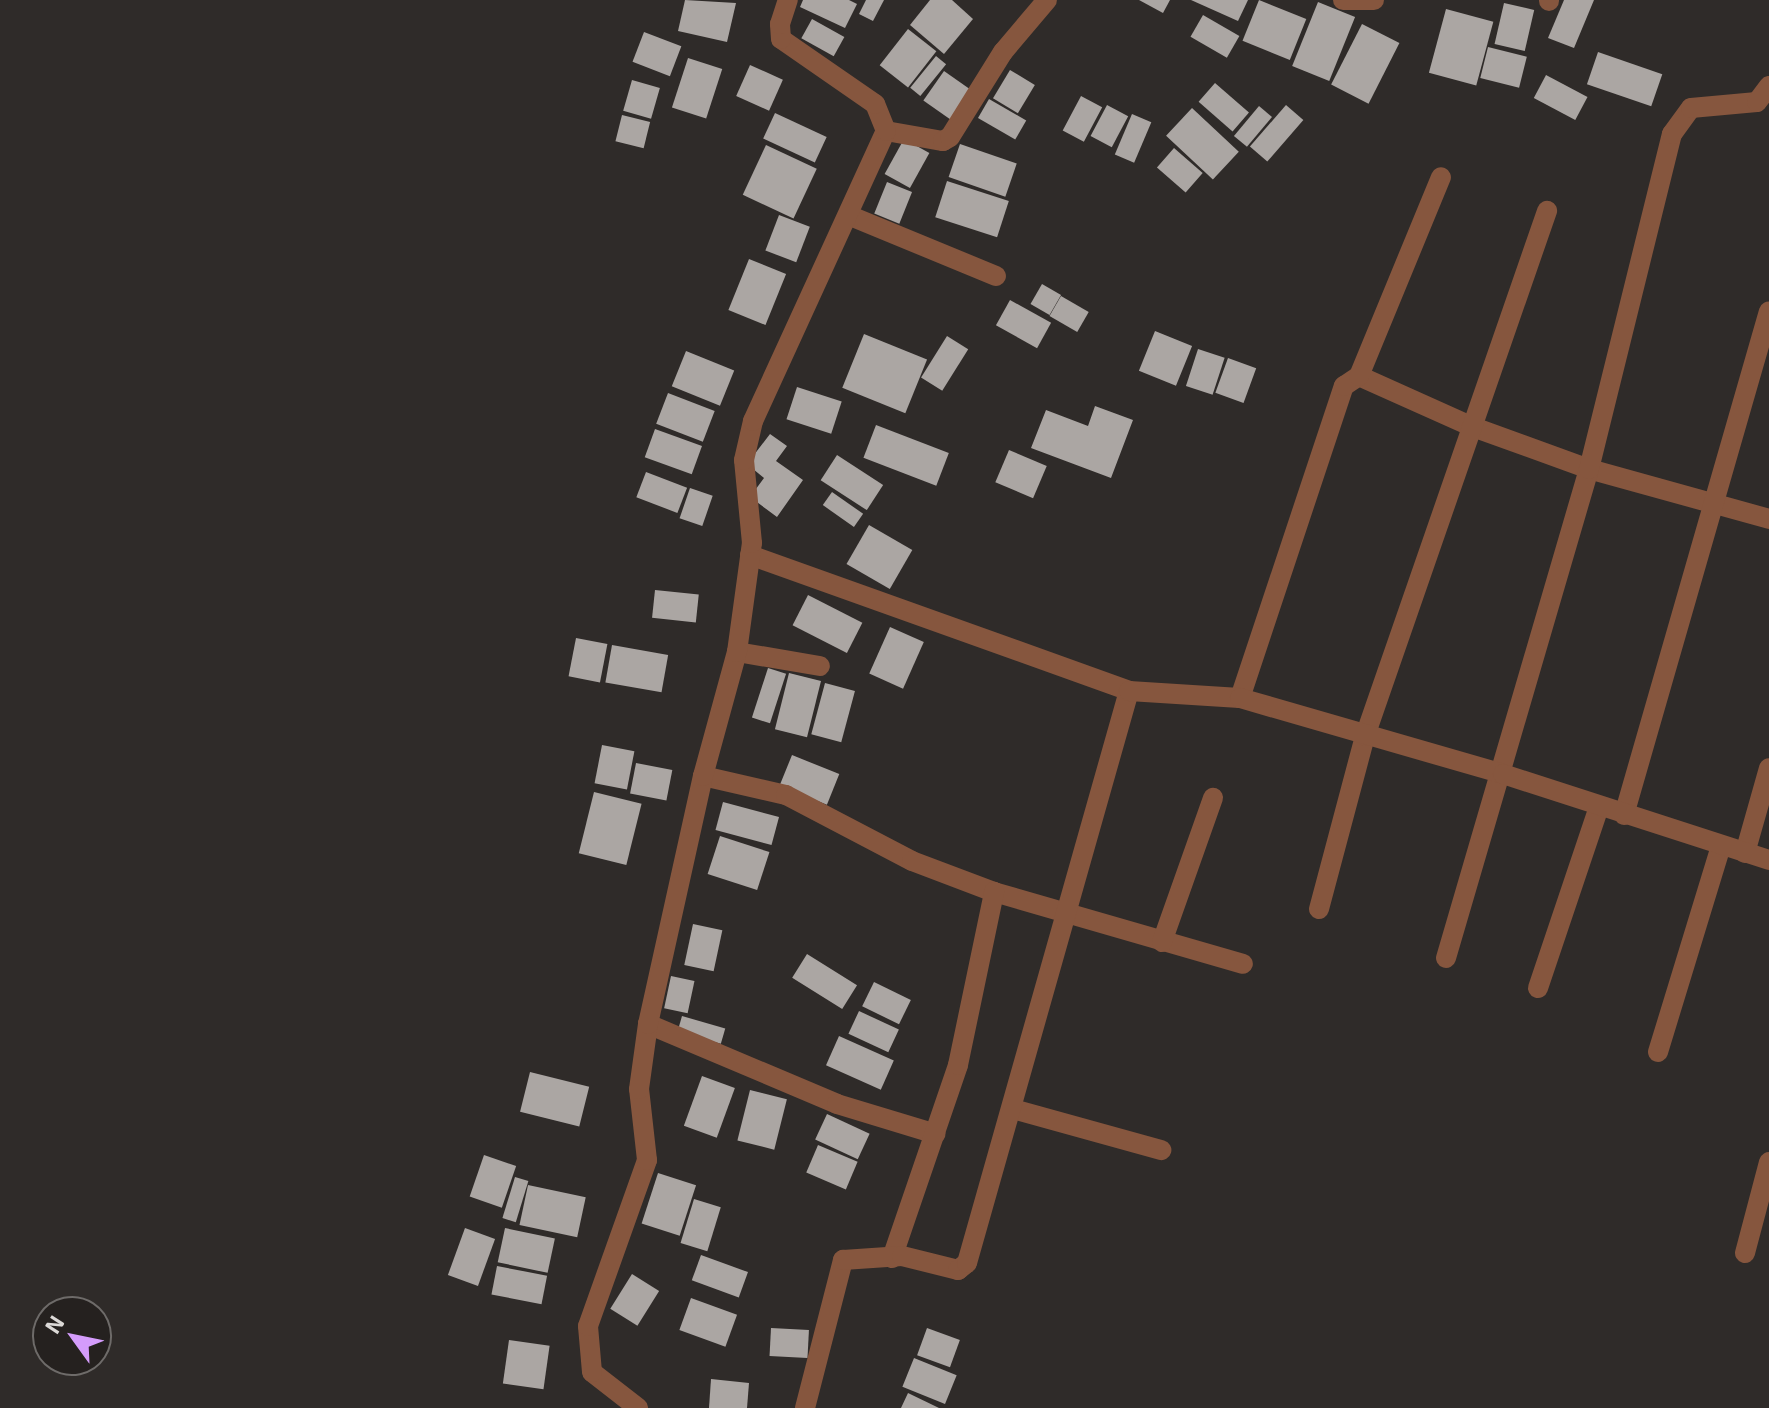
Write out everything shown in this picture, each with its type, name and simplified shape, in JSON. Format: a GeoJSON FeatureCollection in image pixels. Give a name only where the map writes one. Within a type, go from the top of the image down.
{"type":"FeatureCollection","features":[{"type":"Feature","properties":{"kind":"street"},"geometry":{"type":"LineString","coordinates":[[638,1408],[592,1372],[588,1326],[647,1160],[639,1089],[648,1024],[703,776],[737,652],[750,555],[742,476],[747,441],[886,131],[875,104],[781,39],[788,0]]}},
{"type":"Feature","properties":{"kind":"street"},"geometry":{"type":"LineString","coordinates":[[886,131],[943,141],[950,137],[1003,52],[1047,0]]}},
{"type":"Feature","properties":{"kind":"street"},"geometry":{"type":"LineString","coordinates":[[1343,0],[1374,0]]}},
{"type":"Feature","properties":{"kind":"street"},"geometry":{"type":"LineString","coordinates":[[1446,958],[1503,774],[1589,469],[1672,134],[1691,108],[1765,99]]}},
{"type":"Feature","properties":{"kind":"street"},"geometry":{"type":"LineString","coordinates":[[1240,698],[1344,386],[1359,376],[1441,177]]}},
{"type":"Feature","properties":{"kind":"street"},"geometry":{"type":"LineString","coordinates":[[1319,909],[1365,736],[1547,211]]}},
{"type":"Feature","properties":{"kind":"street"},"geometry":{"type":"LineString","coordinates":[[848,215],[996,276]]}},
{"type":"Feature","properties":{"kind":"street"},"geometry":{"type":"LineString","coordinates":[[1624,815],[1711,502],[1763,354],[1769,311]]}},
{"type":"Feature","properties":{"kind":"street"},"geometry":{"type":"LineString","coordinates":[[1359,376],[1473,427],[1589,469],[1769,519]]}},
{"type":"Feature","properties":{"kind":"street"},"geometry":{"type":"LineString","coordinates":[[750,555],[1129,691],[1240,698],[1503,774],[1769,860]]}},
{"type":"Feature","properties":{"kind":"street"},"geometry":{"type":"LineString","coordinates":[[737,652],[820,666]]}},
{"type":"Feature","properties":{"kind":"street"},"geometry":{"type":"LineString","coordinates":[[805,1408],[843,1260],[892,1258],[958,1270],[967,1263],[1068,917],[1129,691]]}},
{"type":"Feature","properties":{"kind":"street"},"geometry":{"type":"LineString","coordinates":[[1745,853],[1769,768]]}},
{"type":"Feature","properties":{"kind":"street"},"geometry":{"type":"LineString","coordinates":[[703,776],[786,795],[912,861],[994,892],[1068,917],[1243,964]]}},
{"type":"Feature","properties":{"kind":"street"},"geometry":{"type":"LineString","coordinates":[[1162,942],[1213,798]]}},
{"type":"Feature","properties":{"kind":"street"},"geometry":{"type":"LineString","coordinates":[[1538,988],[1599,807]]}},
{"type":"Feature","properties":{"kind":"street"},"geometry":{"type":"LineString","coordinates":[[1658,1052],[1721,846]]}},
{"type":"Feature","properties":{"kind":"street"},"geometry":{"type":"LineString","coordinates":[[892,1258],[958,1065],[994,892]]}},
{"type":"Feature","properties":{"kind":"street"},"geometry":{"type":"LineString","coordinates":[[648,1024],[837,1104],[936,1134]]}},
{"type":"Feature","properties":{"kind":"street"},"geometry":{"type":"LineString","coordinates":[[1013,1109],[1161,1150]]}},
{"type":"Feature","properties":{"kind":"street"},"geometry":{"type":"LineString","coordinates":[[1745,1253],[1769,1162]]}},
{"type":"Feature","properties":{"kind":"building"},"geometry":{"type":"Polygon","coordinates":[[[685,0],[736,3],[727,42],[678,31],[685,0]]]}},
{"type":"Feature","properties":{"kind":"building"},"geometry":{"type":"Polygon","coordinates":[[[803,0],[849,0],[857,4],[845,28],[800,7],[803,0]]]}},
{"type":"Feature","properties":{"kind":"building"},"geometry":{"type":"Polygon","coordinates":[[[866,0],[884,0],[873,21],[859,14],[866,0]]]}},
{"type":"Feature","properties":{"kind":"building"},"geometry":{"type":"Polygon","coordinates":[[[930,0],[952,0],[973,19],[944,54],[910,25],[930,0]]]}},
{"type":"Feature","properties":{"kind":"building"},"geometry":{"type":"Polygon","coordinates":[[[1139,0],[1170,0],[1163,13],[1139,0]]]}},
{"type":"Feature","properties":{"kind":"building"},"geometry":{"type":"Polygon","coordinates":[[[1191,0],[1248,0],[1238,21],[1191,0]]]}},
{"type":"Feature","properties":{"kind":"building"},"geometry":{"type":"Polygon","coordinates":[[[1259,0],[1306,19],[1290,60],[1243,41],[1259,0]]]}},
{"type":"Feature","properties":{"kind":"building"},"geometry":{"type":"Polygon","coordinates":[[[1564,0],[1594,0],[1574,48],[1548,38],[1564,0]]]}},
{"type":"Feature","properties":{"kind":"building"},"geometry":{"type":"Polygon","coordinates":[[[1318,2],[1355,17],[1329,81],[1292,66],[1318,2]]]}},
{"type":"Feature","properties":{"kind":"building"},"geometry":{"type":"Polygon","coordinates":[[[1504,3],[1534,10],[1525,51],[1495,44],[1504,3]]]}},
{"type":"Feature","properties":{"kind":"building"},"geometry":{"type":"Polygon","coordinates":[[[1446,9],[1493,22],[1476,85],[1429,73],[1446,9]]]}},
{"type":"Feature","properties":{"kind":"building"},"geometry":{"type":"Polygon","coordinates":[[[1203,15],[1239,36],[1227,58],[1190,37],[1203,15]]]}},
{"type":"Feature","properties":{"kind":"building"},"geometry":{"type":"Polygon","coordinates":[[[812,19],[844,37],[834,56],[801,38],[812,19]]]}},
{"type":"Feature","properties":{"kind":"building"},"geometry":{"type":"Polygon","coordinates":[[[1362,24],[1399,43],[1369,104],[1331,85],[1362,24]]]}},
{"type":"Feature","properties":{"kind":"building"},"geometry":{"type":"Polygon","coordinates":[[[908,29],[936,51],[908,87],[880,65],[908,29]]]}},
{"type":"Feature","properties":{"kind":"building"},"geometry":{"type":"Polygon","coordinates":[[[644,32],[681,46],[670,76],[633,62],[644,32]]]}},
{"type":"Feature","properties":{"kind":"building"},"geometry":{"type":"Polygon","coordinates":[[[1488,47],[1527,57],[1519,88],[1480,78],[1488,47]]]}},
{"type":"Feature","properties":{"kind":"building"},"geometry":{"type":"Polygon","coordinates":[[[1598,52],[1662,74],[1651,106],[1587,84],[1598,52]]]}},
{"type":"Feature","properties":{"kind":"building"},"geometry":{"type":"Polygon","coordinates":[[[936,56],[946,64],[920,96],[910,88],[936,56]]]}},
{"type":"Feature","properties":{"kind":"building"},"geometry":{"type":"Polygon","coordinates":[[[688,58],[722,69],[706,119],[672,107],[688,58]]]}},
{"type":"Feature","properties":{"kind":"building"},"geometry":{"type":"Polygon","coordinates":[[[750,65],[783,80],[769,111],[736,96],[750,65]]]}},
{"type":"Feature","properties":{"kind":"building"},"geometry":{"type":"Polygon","coordinates":[[[1010,70],[1035,85],[1018,113],[993,98],[1010,70]]]}},
{"type":"Feature","properties":{"kind":"building"},"geometry":{"type":"Polygon","coordinates":[[[944,71],[974,92],[954,122],[923,100],[944,71]]]}},
{"type":"Feature","properties":{"kind":"building"},"geometry":{"type":"Polygon","coordinates":[[[1546,75],[1587,97],[1575,120],[1534,98],[1546,75]]]}},
{"type":"Feature","properties":{"kind":"building"},"geometry":{"type":"Polygon","coordinates":[[[632,80],[660,88],[651,119],[623,111],[632,80]]]}},
{"type":"Feature","properties":{"kind":"building"},"geometry":{"type":"Polygon","coordinates":[[[1215,83],[1249,113],[1233,131],[1199,102],[1215,83]]]}},
{"type":"Feature","properties":{"kind":"building"},"geometry":{"type":"Polygon","coordinates":[[[1081,96],[1102,107],[1084,142],[1063,130],[1081,96]]]}},
{"type":"Feature","properties":{"kind":"building"},"geometry":{"type":"Polygon","coordinates":[[[989,99],[1026,120],[1015,140],[978,118],[989,99]]]}},
{"type":"Feature","properties":{"kind":"building"},"geometry":{"type":"Polygon","coordinates":[[[1107,105],[1128,116],[1112,147],[1091,136],[1107,105]]]}},
{"type":"Feature","properties":{"kind":"building"},"geometry":{"type":"Polygon","coordinates":[[[1286,105],[1303,120],[1267,162],[1250,147],[1286,105]]]}},
{"type":"Feature","properties":{"kind":"building"},"geometry":{"type":"Polygon","coordinates":[[[1259,106],[1272,117],[1247,147],[1234,136],[1259,106]]]}},
{"type":"Feature","properties":{"kind":"building"},"geometry":{"type":"Polygon","coordinates":[[[1192,108],[1239,152],[1213,179],[1166,136],[1192,108]]]}},
{"type":"Feature","properties":{"kind":"building"},"geometry":{"type":"Polygon","coordinates":[[[775,113],[827,137],[815,162],[763,138],[775,113]]]}},
{"type":"Feature","properties":{"kind":"building"},"geometry":{"type":"Polygon","coordinates":[[[1132,114],[1151,122],[1134,163],[1115,155],[1132,114]]]}},
{"type":"Feature","properties":{"kind":"building"},"geometry":{"type":"Polygon","coordinates":[[[622,115],[650,122],[644,148],[615,141],[622,115]]]}},
{"type":"Feature","properties":{"kind":"building"},"geometry":{"type":"Polygon","coordinates":[[[904,139],[929,153],[910,188],[885,174],[904,139]]]}},
{"type":"Feature","properties":{"kind":"building"},"geometry":{"type":"Polygon","coordinates":[[[960,144],[1017,164],[1005,197],[949,177],[960,144]]]}},
{"type":"Feature","properties":{"kind":"building"},"geometry":{"type":"Polygon","coordinates":[[[766,145],[817,169],[794,219],[743,195],[766,145]]]}},
{"type":"Feature","properties":{"kind":"building"},"geometry":{"type":"Polygon","coordinates":[[[1174,148],[1203,173],[1186,193],[1157,168],[1174,148]]]}},
{"type":"Feature","properties":{"kind":"building"},"geometry":{"type":"Polygon","coordinates":[[[947,181],[1009,201],[997,237],[935,217],[947,181]]]}},
{"type":"Feature","properties":{"kind":"building"},"geometry":{"type":"Polygon","coordinates":[[[887,182],[912,192],[899,224],[874,214],[887,182]]]}},
{"type":"Feature","properties":{"kind":"building"},"geometry":{"type":"Polygon","coordinates":[[[779,215],[810,227],[796,262],[765,250],[779,215]]]}},
{"type":"Feature","properties":{"kind":"building"},"geometry":{"type":"Polygon","coordinates":[[[749,259],[786,274],[765,325],[728,310],[749,259]]]}},
{"type":"Feature","properties":{"kind":"building"},"geometry":{"type":"Polygon","coordinates":[[[1042,284],[1061,295],[1050,315],[1030,304],[1042,284]]]}},
{"type":"Feature","properties":{"kind":"building"},"geometry":{"type":"Polygon","coordinates":[[[1061,296],[1089,312],[1077,332],[1050,316],[1061,296]]]}},
{"type":"Feature","properties":{"kind":"building"},"geometry":{"type":"Polygon","coordinates":[[[1010,300],[1051,323],[1037,348],[996,325],[1010,300]]]}},
{"type":"Feature","properties":{"kind":"building"},"geometry":{"type":"Polygon","coordinates":[[[1155,331],[1192,346],[1176,386],[1139,371],[1155,331]]]}},
{"type":"Feature","properties":{"kind":"building"},"geometry":{"type":"Polygon","coordinates":[[[864,334],[927,359],[905,413],[842,388],[864,334]]]}},
{"type":"Feature","properties":{"kind":"building"},"geometry":{"type":"Polygon","coordinates":[[[947,336],[968,349],[942,391],[921,378],[947,336]]]}},
{"type":"Feature","properties":{"kind":"building"},"geometry":{"type":"Polygon","coordinates":[[[1198,349],[1225,358],[1213,395],[1186,386],[1198,349]]]}},
{"type":"Feature","properties":{"kind":"building"},"geometry":{"type":"Polygon","coordinates":[[[686,351],[734,370],[720,406],[672,386],[686,351]]]}},
{"type":"Feature","properties":{"kind":"building"},"geometry":{"type":"Polygon","coordinates":[[[1228,358],[1256,368],[1244,403],[1215,393],[1228,358]]]}},
{"type":"Feature","properties":{"kind":"building"},"geometry":{"type":"Polygon","coordinates":[[[797,387],[842,402],[831,434],[786,419],[797,387]]]}},
{"type":"Feature","properties":{"kind":"building"},"geometry":{"type":"Polygon","coordinates":[[[668,393],[715,411],[703,442],[656,424],[668,393]]]}},
{"type":"Feature","properties":{"kind":"building"},"geometry":{"type":"Polygon","coordinates":[[[1095,406],[1133,420],[1111,478],[1031,448],[1046,410],[1088,426],[1095,406]]]}},
{"type":"Feature","properties":{"kind":"building"},"geometry":{"type":"Polygon","coordinates":[[[876,425],[949,453],[936,486],[863,458],[876,425]]]}},
{"type":"Feature","properties":{"kind":"building"},"geometry":{"type":"Polygon","coordinates":[[[655,429],[702,446],[692,474],[645,457],[655,429]]]}},
{"type":"Feature","properties":{"kind":"building"},"geometry":{"type":"Polygon","coordinates":[[[770,434],[787,446],[776,461],[803,480],[777,517],[750,497],[764,478],[747,464],[770,434]]]}},
{"type":"Feature","properties":{"kind":"building"},"geometry":{"type":"Polygon","coordinates":[[[1009,450],[1047,466],[1033,498],[995,482],[1009,450]]]}},
{"type":"Feature","properties":{"kind":"building"},"geometry":{"type":"Polygon","coordinates":[[[837,455],[883,485],[867,510],[821,480],[837,455]]]}},
{"type":"Feature","properties":{"kind":"building"},"geometry":{"type":"Polygon","coordinates":[[[646,472],[687,488],[677,513],[636,497],[646,472]]]}},
{"type":"Feature","properties":{"kind":"building"},"geometry":{"type":"Polygon","coordinates":[[[690,488],[713,496],[702,526],[680,518],[690,488]]]}},
{"type":"Feature","properties":{"kind":"building"},"geometry":{"type":"Polygon","coordinates":[[[832,492],[863,514],[854,527],[823,505],[832,492]]]}},
{"type":"Feature","properties":{"kind":"building"},"geometry":{"type":"Polygon","coordinates":[[[869,525],[912,550],[890,589],[846,564],[869,525]]]}},
{"type":"Feature","properties":{"kind":"building"},"geometry":{"type":"Polygon","coordinates":[[[655,590],[699,595],[696,622],[652,618],[655,590]]]}},
{"type":"Feature","properties":{"kind":"building"},"geometry":{"type":"Polygon","coordinates":[[[808,595],[862,623],[847,653],[793,625],[808,595]]]}},
{"type":"Feature","properties":{"kind":"building"},"geometry":{"type":"Polygon","coordinates":[[[890,627],[924,642],[903,689],[869,674],[890,627]]]}},
{"type":"Feature","properties":{"kind":"building"},"geometry":{"type":"Polygon","coordinates":[[[576,638],[607,644],[600,682],[569,676],[576,638]]]}},
{"type":"Feature","properties":{"kind":"building"},"geometry":{"type":"Polygon","coordinates":[[[612,645],[668,655],[662,692],[605,682],[612,645]]]}},
{"type":"Feature","properties":{"kind":"building"},"geometry":{"type":"Polygon","coordinates":[[[768,668],[786,674],[770,723],[752,717],[768,668]]]}},
{"type":"Feature","properties":{"kind":"building"},"geometry":{"type":"Polygon","coordinates":[[[789,673],[821,681],[807,737],[775,729],[789,673]]]}},
{"type":"Feature","properties":{"kind":"building"},"geometry":{"type":"Polygon","coordinates":[[[825,683],[855,691],[841,742],[811,734],[825,683]]]}},
{"type":"Feature","properties":{"kind":"building"},"geometry":{"type":"Polygon","coordinates":[[[602,745],[634,751],[627,790],[595,783],[602,745]]]}},
{"type":"Feature","properties":{"kind":"building"},"geometry":{"type":"Polygon","coordinates":[[[792,755],[839,774],[827,805],[780,786],[792,755]]]}},
{"type":"Feature","properties":{"kind":"building"},"geometry":{"type":"Polygon","coordinates":[[[636,763],[672,770],[666,800],[630,793],[636,763]]]}},
{"type":"Feature","properties":{"kind":"building"},"geometry":{"type":"Polygon","coordinates":[[[594,792],[642,804],[626,865],[579,853],[594,792]]]}},
{"type":"Feature","properties":{"kind":"building"},"geometry":{"type":"Polygon","coordinates":[[[723,802],[779,817],[772,845],[715,830],[723,802]]]}},
{"type":"Feature","properties":{"kind":"building"},"geometry":{"type":"Polygon","coordinates":[[[720,836],[769,852],[757,890],[708,874],[720,836]]]}},
{"type":"Feature","properties":{"kind":"building"},"geometry":{"type":"Polygon","coordinates":[[[693,924],[722,930],[714,971],[684,965],[693,924]]]}},
{"type":"Feature","properties":{"kind":"building"},"geometry":{"type":"Polygon","coordinates":[[[807,954],[857,985],[842,1009],[792,978],[807,954]]]}},
{"type":"Feature","properties":{"kind":"building"},"geometry":{"type":"Polygon","coordinates":[[[671,976],[694,981],[688,1013],[664,1008],[671,976]]]}},
{"type":"Feature","properties":{"kind":"building"},"geometry":{"type":"Polygon","coordinates":[[[874,982],[911,1000],[899,1024],[862,1006],[874,982]]]}},
{"type":"Feature","properties":{"kind":"building"},"geometry":{"type":"Polygon","coordinates":[[[859,1011],[899,1030],[888,1052],[848,1034],[859,1011]]]}},
{"type":"Feature","properties":{"kind":"building"},"geometry":{"type":"Polygon","coordinates":[[[682,1016],[725,1028],[721,1044],[678,1031],[682,1016]]]}},
{"type":"Feature","properties":{"kind":"building"},"geometry":{"type":"Polygon","coordinates":[[[839,1036],[894,1060],[881,1090],[826,1065],[839,1036]]]}},
{"type":"Feature","properties":{"kind":"building"},"geometry":{"type":"Polygon","coordinates":[[[530,1072],[589,1087],[579,1127],[520,1112],[530,1072]]]}},
{"type":"Feature","properties":{"kind":"building"},"geometry":{"type":"Polygon","coordinates":[[[702,1076],[735,1088],[717,1138],[684,1126],[702,1076]]]}},
{"type":"Feature","properties":{"kind":"building"},"geometry":{"type":"Polygon","coordinates":[[[750,1090],[787,1099],[774,1150],[737,1140],[750,1090]]]}},
{"type":"Feature","properties":{"kind":"building"},"geometry":{"type":"Polygon","coordinates":[[[827,1114],[870,1134],[858,1159],[815,1139],[827,1114]]]}},
{"type":"Feature","properties":{"kind":"building"},"geometry":{"type":"Polygon","coordinates":[[[818,1145],[858,1162],[846,1189],[806,1173],[818,1145]]]}},
{"type":"Feature","properties":{"kind":"building"},"geometry":{"type":"Polygon","coordinates":[[[484,1155],[516,1166],[502,1208],[470,1197],[484,1155]]]}},
{"type":"Feature","properties":{"kind":"building"},"geometry":{"type":"Polygon","coordinates":[[[658,1173],[696,1185],[680,1236],[642,1223],[658,1173]]]}},
{"type":"Feature","properties":{"kind":"building"},"geometry":{"type":"Polygon","coordinates":[[[515,1177],[528,1181],[516,1222],[502,1218],[515,1177]]]}},
{"type":"Feature","properties":{"kind":"building"},"geometry":{"type":"Polygon","coordinates":[[[528,1185],[586,1197],[577,1237],[519,1225],[528,1185]]]}},
{"type":"Feature","properties":{"kind":"building"},"geometry":{"type":"Polygon","coordinates":[[[694,1199],[721,1207],[707,1251],[681,1243],[694,1199]]]}},
{"type":"Feature","properties":{"kind":"building"},"geometry":{"type":"Polygon","coordinates":[[[465,1228],[495,1239],[478,1286],[448,1275],[465,1228]]]}},
{"type":"Feature","properties":{"kind":"building"},"geometry":{"type":"Polygon","coordinates":[[[505,1228],[555,1239],[548,1273],[498,1262],[505,1228]]]}},
{"type":"Feature","properties":{"kind":"building"},"geometry":{"type":"Polygon","coordinates":[[[701,1255],[748,1272],[739,1297],[692,1280],[701,1255]]]}},
{"type":"Feature","properties":{"kind":"building"},"geometry":{"type":"Polygon","coordinates":[[[497,1266],[547,1276],[542,1304],[491,1294],[497,1266]]]}},
{"type":"Feature","properties":{"kind":"building"},"geometry":{"type":"Polygon","coordinates":[[[632,1274],[659,1291],[637,1326],[610,1309],[632,1274]]]}},
{"type":"Feature","properties":{"kind":"building"},"geometry":{"type":"Polygon","coordinates":[[[691,1298],[737,1315],[725,1347],[679,1330],[691,1298]]]}},
{"type":"Feature","properties":{"kind":"building"},"geometry":{"type":"Polygon","coordinates":[[[771,1328],[809,1330],[807,1358],[770,1356],[771,1328]]]}},
{"type":"Feature","properties":{"kind":"building"},"geometry":{"type":"Polygon","coordinates":[[[927,1328],[960,1340],[950,1367],[917,1355],[927,1328]]]}},
{"type":"Feature","properties":{"kind":"building"},"geometry":{"type":"Polygon","coordinates":[[[509,1340],[550,1346],[543,1389],[503,1384],[509,1340]]]}},
{"type":"Feature","properties":{"kind":"building"},"geometry":{"type":"Polygon","coordinates":[[[914,1358],[957,1375],[945,1404],[902,1387],[914,1358]]]}},
{"type":"Feature","properties":{"kind":"building"},"geometry":{"type":"Polygon","coordinates":[[[711,1379],[749,1383],[747,1408],[709,1408],[711,1379]]]}},
{"type":"Feature","properties":{"kind":"building"},"geometry":{"type":"Polygon","coordinates":[[[908,1393],[939,1408],[901,1408],[908,1393]]]}}]}
